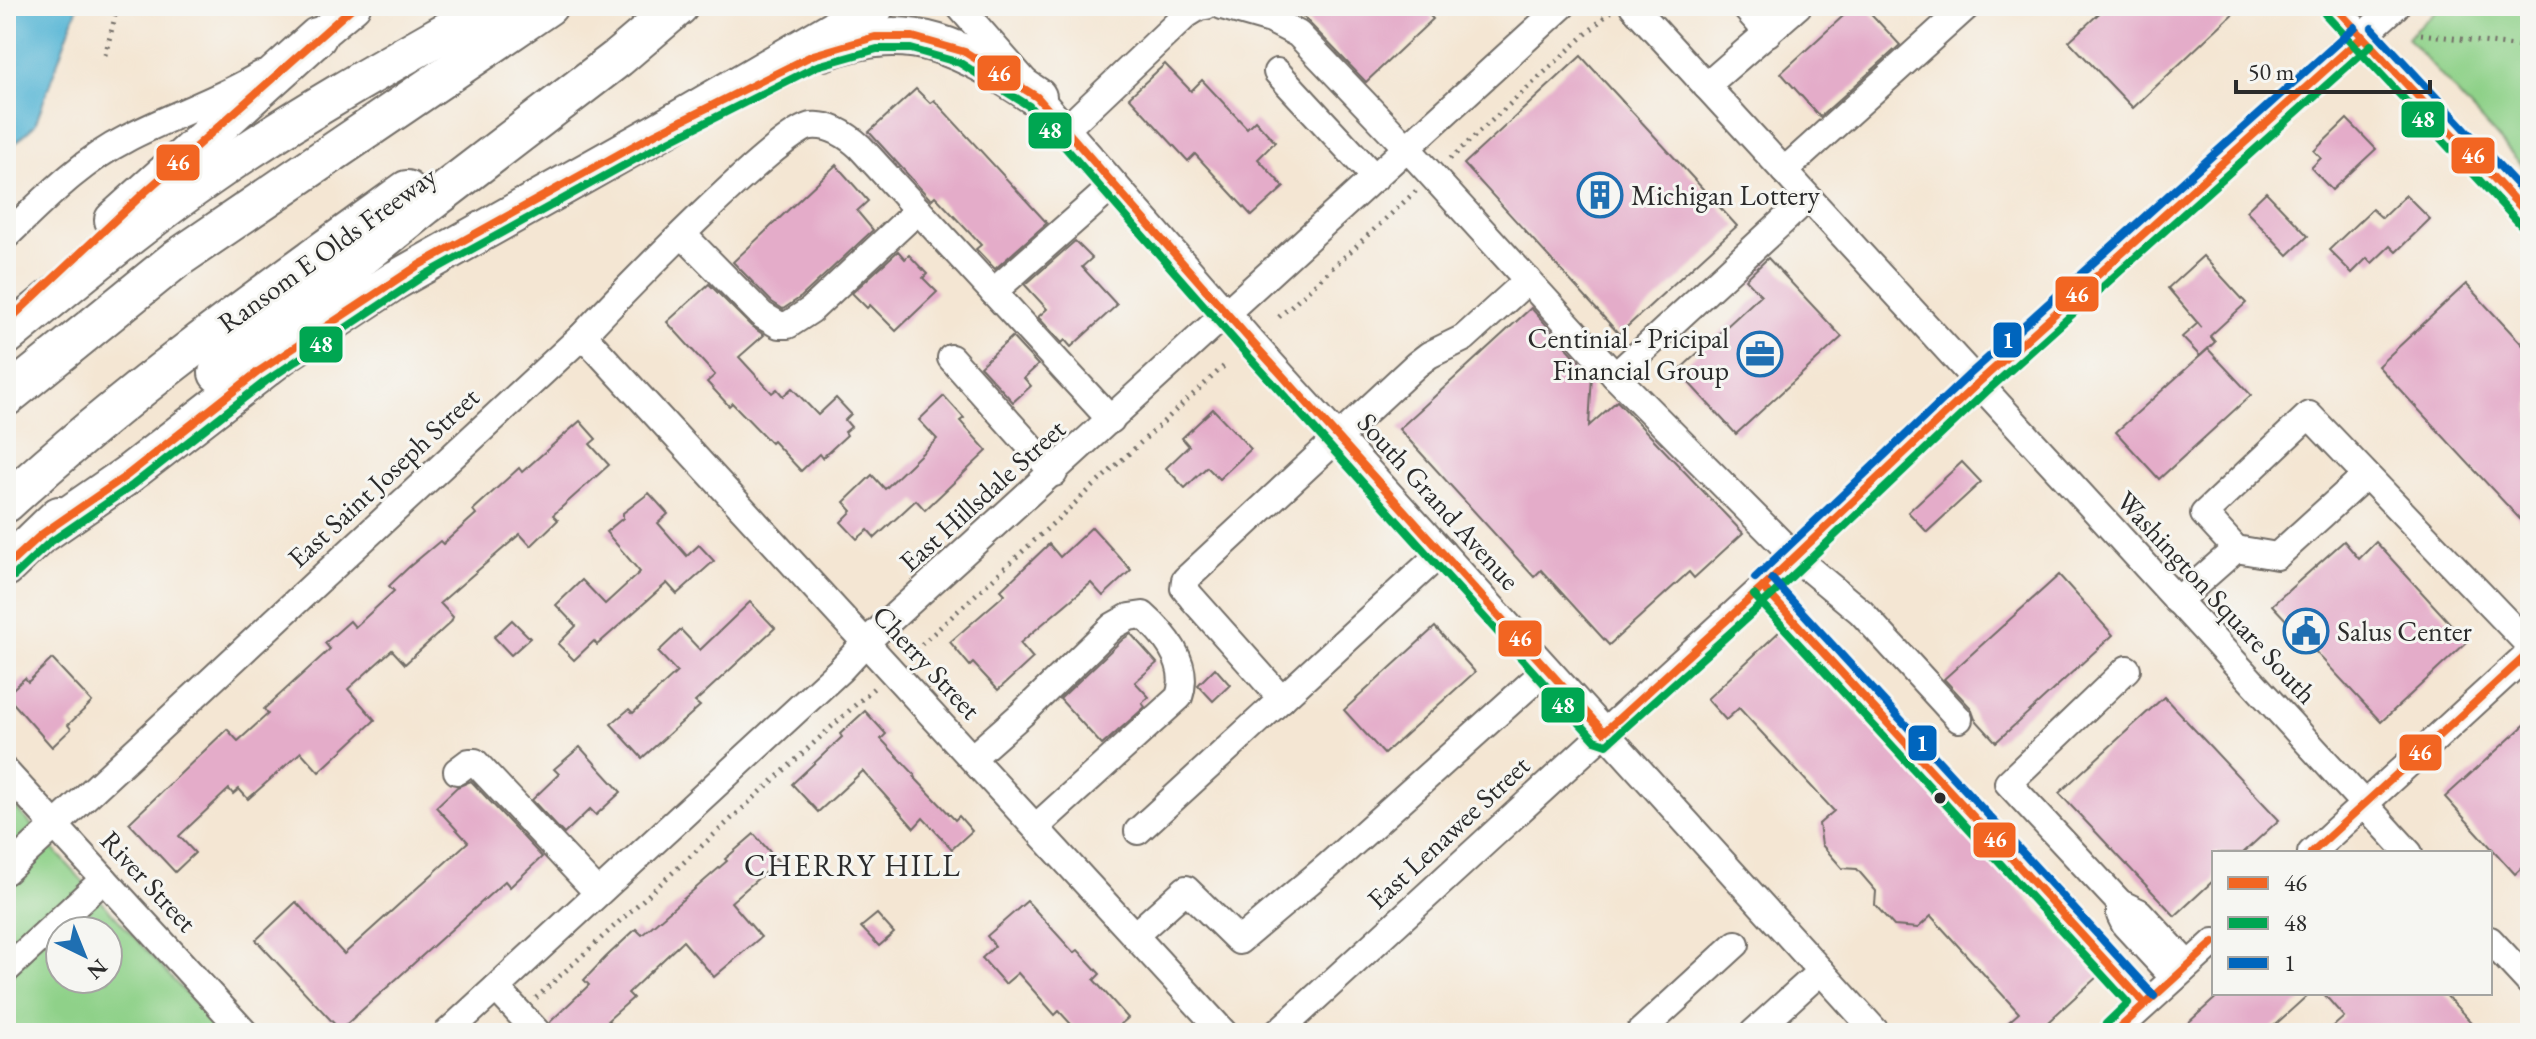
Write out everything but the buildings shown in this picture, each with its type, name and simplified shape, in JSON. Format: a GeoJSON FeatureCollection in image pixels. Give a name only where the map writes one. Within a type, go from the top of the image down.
{"type":"FeatureCollection","features":[{"type":"Feature","properties":{"kind":"highway"},"geometry":{"type":"LineString","coordinates":[[6,336],[118,243],[217,171],[314,109],[491,6]]}},
{"type":"Feature","properties":{"kind":"highway"},"geometry":{"type":"LineString","coordinates":[[6,397],[175,260],[548,6]]}},
{"type":"Feature","properties":{"kind":"highway","name":"Ransom E Olds Freeway"},"geometry":{"type":"LineString","coordinates":[[8,501],[94,427],[220,327],[656,6]]}},
{"type":"Feature","properties":{"kind":"highway"},"geometry":{"type":"LineString","coordinates":[[6,567],[171,411],[302,303],[618,58],[679,6]]}},
{"type":"Feature","properties":{"kind":"highway"},"geometry":{"type":"LineString","coordinates":[[42,534],[138,467],[259,371],[343,313],[443,252],[875,6]]}},
{"type":"Feature","properties":{"kind":"highway"},"geometry":{"type":"LineString","coordinates":[[6,323],[90,242],[317,37]]}},
{"type":"Feature","properties":{"kind":"highway"},"geometry":{"type":"LineString","coordinates":[[655,134],[813,55],[875,37],[913,37],[949,46],[979,59],[1037,97]]}},
{"type":"Feature","properties":{"kind":"main road"},"geometry":{"type":"LineString","coordinates":[[317,37],[354,6]]}},
{"type":"Feature","properties":{"kind":"street"},"geometry":{"type":"LineString","coordinates":[[1066,129],[1186,15],[1206,6]]}},
{"type":"Feature","properties":{"kind":"street"},"geometry":{"type":"LineString","coordinates":[[1222,6],[1271,20],[1298,34],[1407,148],[1615,376],[1795,557],[1861,612],[1959,719]]}},
{"type":"Feature","properties":{"kind":"street","name":"East Hillsdale Street"},"geometry":{"type":"LineString","coordinates":[[447,1033],[840,670],[865,643],[1562,6]]}},
{"type":"Feature","properties":{"kind":"street","name":"Washington Square South"},"geometry":{"type":"LineString","coordinates":[[1633,6],[2407,851]]}},
{"type":"Feature","properties":{"kind":"street"},"geometry":{"type":"LineString","coordinates":[[1744,6],[1768,33]]}},
{"type":"Feature","properties":{"kind":"street"},"geometry":{"type":"LineString","coordinates":[[1706,86],[1798,6]]}},
{"type":"Feature","properties":{"kind":"street"},"geometry":{"type":"LineString","coordinates":[[1784,171],[1967,6]]}},
{"type":"Feature","properties":{"kind":"street"},"geometry":{"type":"LineString","coordinates":[[2334,6],[2530,217]]}},
{"type":"Feature","properties":{"kind":"street","name":"East Lenawee Street"},"geometry":{"type":"LineString","coordinates":[[1277,1033],[1763,587],[1978,383],[2396,6]]}},
{"type":"Feature","properties":{"kind":"street","name":"South Grand Avenue"},"geometry":{"type":"LineString","coordinates":[[963,9],[1227,313],[1821,971],[1862,1028]]}},
{"type":"Feature","properties":{"kind":"street"},"geometry":{"type":"LineString","coordinates":[[6,236],[52,193],[101,154],[138,133],[256,78],[317,37]]}},
{"type":"Feature","properties":{"kind":"street"},"geometry":{"type":"LineString","coordinates":[[1277,72],[1375,178]]}},
{"type":"Feature","properties":{"kind":"street","name":"East Saint Joseph Street"},"geometry":{"type":"LineString","coordinates":[[6,871],[583,335],[749,170],[791,134],[811,125],[843,132],[1111,420]]}},
{"type":"Feature","properties":{"kind":"street"},"geometry":{"type":"LineString","coordinates":[[993,292],[1114,185]]}},
{"type":"Feature","properties":{"kind":"street"},"geometry":{"type":"LineString","coordinates":[[1615,376],[1808,198]]}},
{"type":"Feature","properties":{"kind":"street"},"geometry":{"type":"LineString","coordinates":[[683,235],[762,315],[779,325],[788,325],[811,310],[918,210]]}},
{"type":"Feature","properties":{"kind":"street"},"geometry":{"type":"LineString","coordinates":[[1282,699],[1192,598],[1184,588],[1185,580],[1416,365],[1464,338],[1528,280]]}},
{"type":"Feature","properties":{"kind":"street","name":"Cherry Street"},"geometry":{"type":"LineString","coordinates":[[583,335],[1224,1033]]}},
{"type":"Feature","properties":{"kind":"street"},"geometry":{"type":"LineString","coordinates":[[951,358],[1054,473]]}},
{"type":"Feature","properties":{"kind":"street"},"geometry":{"type":"LineString","coordinates":[[2313,851],[2530,649],[2506,618],[2309,415],[2204,514],[2236,549],[2277,556],[2366,475]]}},
{"type":"Feature","properties":{"kind":"street"},"geometry":{"type":"LineString","coordinates":[[2177,601],[2236,549]]}},
{"type":"Feature","properties":{"kind":"street"},"geometry":{"type":"LineString","coordinates":[[1138,831],[1442,552]]}},
{"type":"Feature","properties":{"kind":"street"},"geometry":{"type":"LineString","coordinates":[[1763,587],[2145,1004]]}},
{"type":"Feature","properties":{"kind":"street"},"geometry":{"type":"LineString","coordinates":[[972,758],[1113,626],[1129,617],[1143,615],[1161,631],[1180,662],[1183,684],[1179,697],[1036,827]]}},
{"type":"Feature","properties":{"kind":"street"},"geometry":{"type":"LineString","coordinates":[[1135,935],[1186,889],[1239,941],[1329,865],[1547,669]]}},
{"type":"Feature","properties":{"kind":"street"},"geometry":{"type":"LineString","coordinates":[[2127,669],[2008,783],[2120,903],[2120,915],[2125,925],[2181,972]]}},
{"type":"Feature","properties":{"kind":"street"},"geometry":{"type":"LineString","coordinates":[[457,771],[469,762],[475,762],[598,893]]}},
{"type":"Feature","properties":{"kind":"street","name":"River Street"},"geometry":{"type":"LineString","coordinates":[[6,772],[245,1033]]}},
{"type":"Feature","properties":{"kind":"street"},"geometry":{"type":"LineString","coordinates":[[6,970],[104,879]]}},
{"type":"Feature","properties":{"kind":"street"},"geometry":{"type":"LineString","coordinates":[[2492,942],[2530,983]]}},
{"type":"Feature","properties":{"kind":"street"},"geometry":{"type":"LineString","coordinates":[[1639,1033],[1736,944]]}},
{"type":"Feature","properties":{"kind":"street"},"geometry":{"type":"LineString","coordinates":[[2114,1033],[2212,944]]}},
{"type":"Feature","properties":{"kind":"street"},"geometry":{"type":"LineString","coordinates":[[1753,1033],[1821,971]]}},
{"type":"Feature","properties":{"kind":"street"},"geometry":{"type":"LineString","coordinates":[[496,988],[538,1033]]}},
{"type":"Feature","properties":{"kind":"path"},"geometry":{"type":"LineString","coordinates":[[105,55],[118,6]]}},
{"type":"Feature","properties":{"kind":"path"},"geometry":{"type":"LineString","coordinates":[[2421,34],[2530,48]]}},
{"type":"Feature","properties":{"kind":"path"},"geometry":{"type":"LineString","coordinates":[[520,1013],[1224,366]]}},
{"type":"Feature","properties":{"kind":"green space"},"geometry":{"type":"Polygon","coordinates":[[[2441,6],[2530,6],[2530,174],[2407,38],[2441,6]]]}},
{"type":"Feature","properties":{"kind":"green space"},"geometry":{"type":"Polygon","coordinates":[[[6,797],[114,915],[44,915],[44,995],[124,995],[124,926],[222,1033],[6,1033],[6,797]]]}},
{"type":"Feature","properties":{"kind":"water"},"geometry":{"type":"Polygon","coordinates":[[[6,6],[78,6],[35,125],[6,152],[6,6]]]}},
{"type":"Feature","properties":{"kind":"transit line","name":"46"},"geometry":{"type":"LineString","coordinates":[[6,323],[145,192],[354,6]]}},
{"type":"Feature","properties":{"kind":"transit line","name":"46"},"geometry":{"type":"LineString","coordinates":[[2334,6],[2530,217]]}},
{"type":"Feature","properties":{"kind":"transit line","name":"48"},"geometry":{"type":"LineString","coordinates":[[2325,14],[2521,225]]}},
{"type":"Feature","properties":{"kind":"transit line","name":"1"},"geometry":{"type":"LineString","coordinates":[[1755,578],[1970,374],[2355,27]]}},
{"type":"Feature","properties":{"kind":"transit line","name":"1"},"geometry":{"type":"LineString","coordinates":[[2372,28],[2530,199]]}},
{"type":"Feature","properties":{"kind":"transit line","name":"46"},"geometry":{"type":"LineString","coordinates":[[6,567],[42,534],[126,476],[259,371],[419,265],[655,134],[813,55],[875,37],[913,37],[965,52],[1037,97],[1251,341],[1604,732],[1763,587],[1978,383],[2363,36]]}},
{"type":"Feature","properties":{"kind":"transit line","name":"48"},"geometry":{"type":"LineString","coordinates":[[14,576],[49,543],[133,485],[266,381],[425,275],[661,145],[817,66],[877,49],[911,49],[960,63],[1029,106],[1242,349],[1595,740],[1607,744],[1771,596],[1986,392],[2371,45]]}},
{"type":"Feature","properties":{"kind":"transit line","name":"1"},"geometry":{"type":"LineString","coordinates":[[1772,579],[2154,996]]}},
{"type":"Feature","properties":{"kind":"transit line","name":"46"},"geometry":{"type":"LineString","coordinates":[[1763,587],[2145,1004]]}},
{"type":"Feature","properties":{"kind":"transit line","name":"48"},"geometry":{"type":"LineString","coordinates":[[1754,595],[2128,1003],[2106,1024]]}},
{"type":"Feature","properties":{"kind":"transit line","name":"46"},"geometry":{"type":"LineString","coordinates":[[2313,851],[2530,652]]}},
{"type":"Feature","properties":{"kind":"transit line","name":"46"},"geometry":{"type":"LineString","coordinates":[[2114,1033],[2212,944]]}},
{"type":"Feature","properties":{"kind":"place","name":"Michigan Lottery"},"geometry":{"type":"Point","coordinates":[1600,195]}},
{"type":"Feature","properties":{"kind":"place","name":"Centinial - Pricipal Financial Group"},"geometry":{"type":"Point","coordinates":[1760,354]}},
{"type":"Feature","properties":{"kind":"place","name":"Salus Center"},"geometry":{"type":"Point","coordinates":[2306,631]}},
{"type":"Feature","properties":{"kind":"district","name":"CHERRY HILL"},"geometry":{"type":"Point","coordinates":[853,866]}}]}
